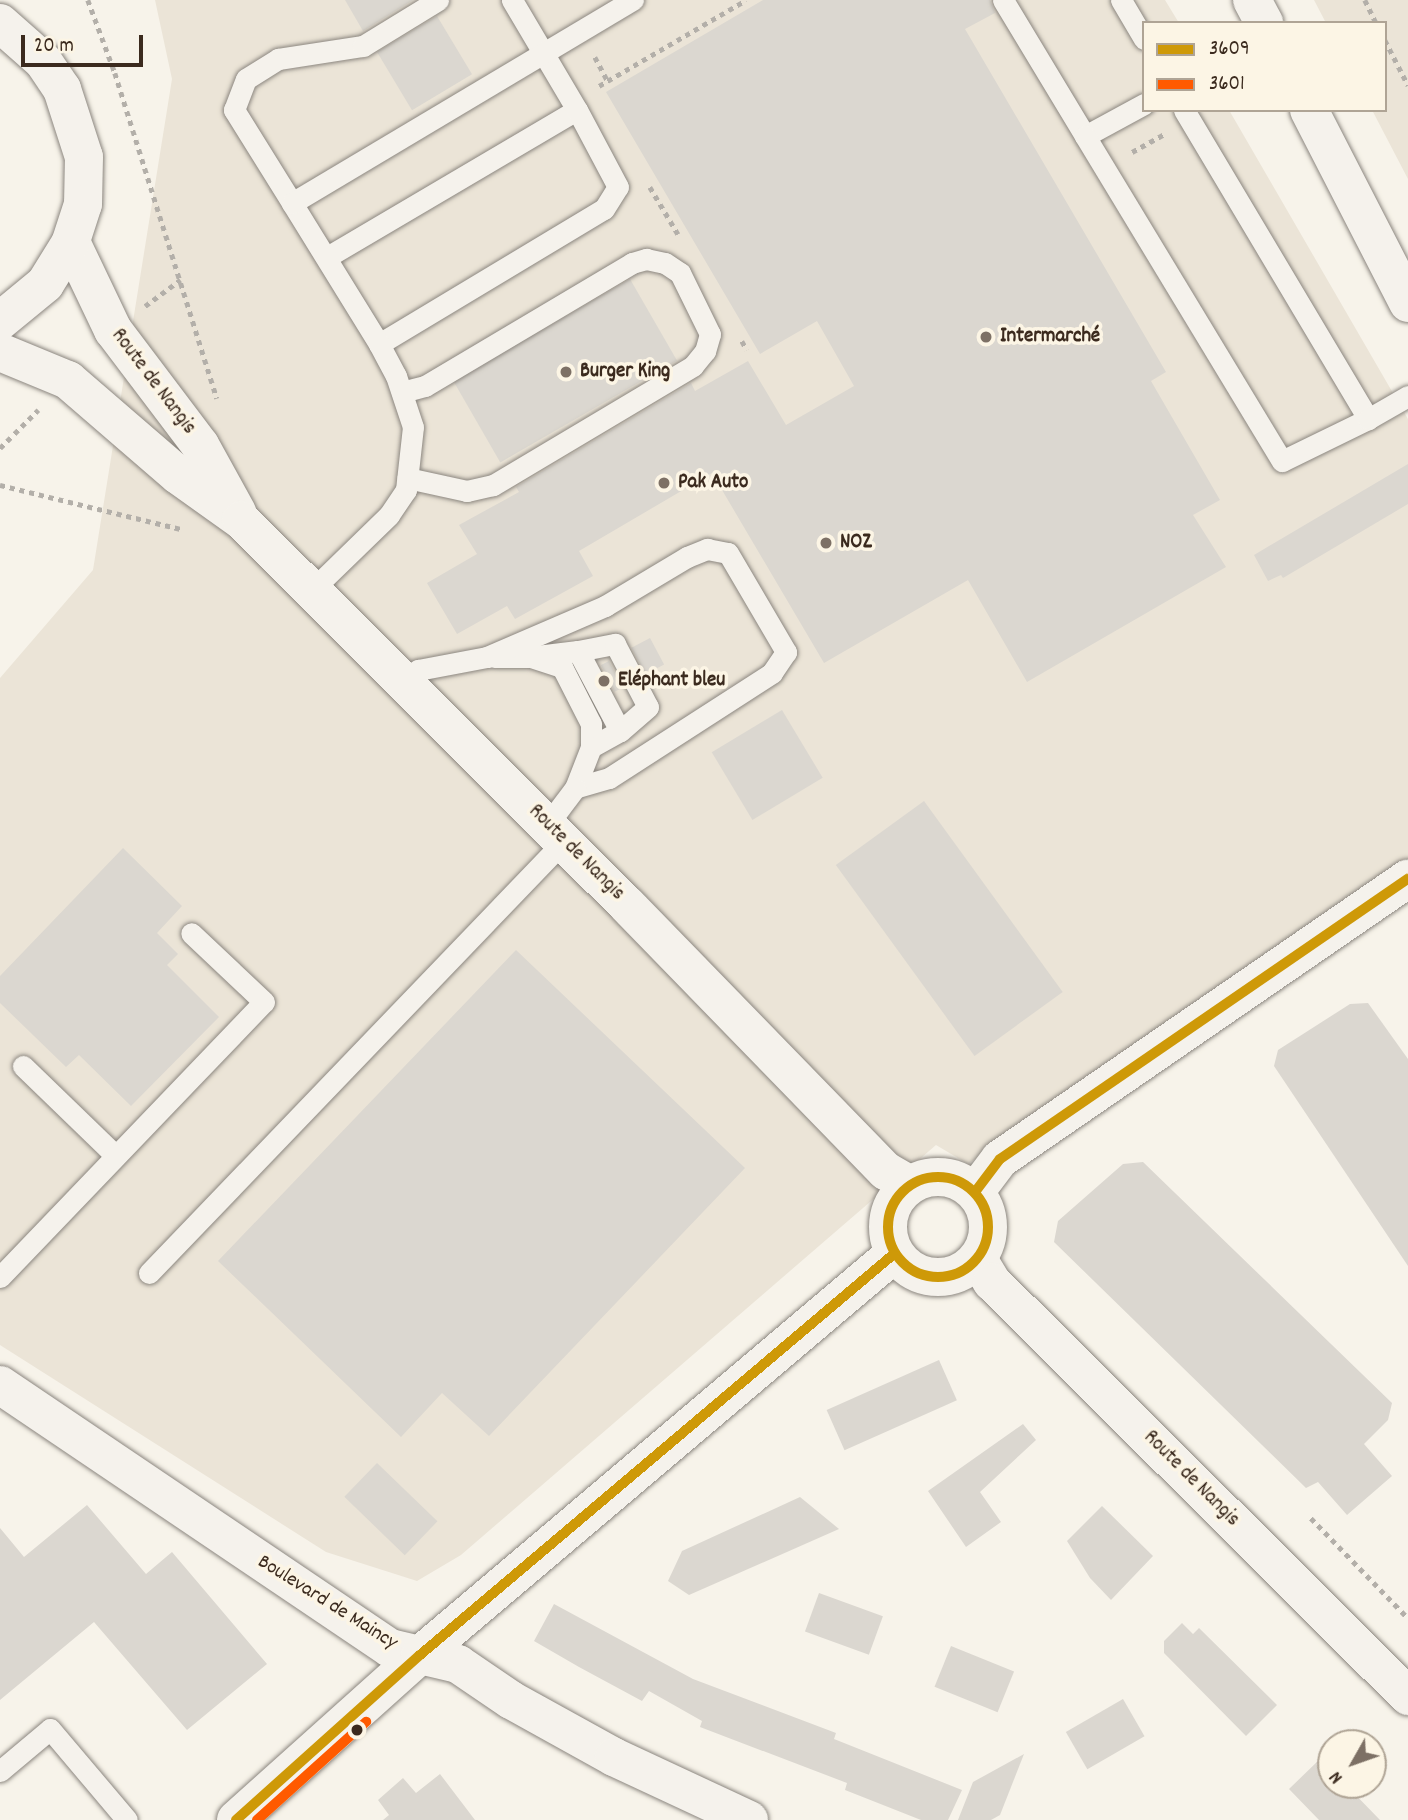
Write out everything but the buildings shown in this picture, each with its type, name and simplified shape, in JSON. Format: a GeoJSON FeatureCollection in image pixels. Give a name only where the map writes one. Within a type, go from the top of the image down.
{"type":"FeatureCollection","features":[{"type":"Feature","properties":{"kind":"main road"},"geometry":{"type":"LineString","coordinates":[[0,321],[45,284],[71,242],[83,204],[84,157],[77,124],[62,89],[13,33],[20,0]]}},
{"type":"Feature","properties":{"kind":"main road"},"geometry":{"type":"LineString","coordinates":[[1252,0],[1263,21]]}},
{"type":"Feature","properties":{"kind":"main road"},"geometry":{"type":"LineString","coordinates":[[1310,112],[1408,303]]}},
{"type":"Feature","properties":{"kind":"main road","name":"Route de Nangis"},"geometry":{"type":"LineString","coordinates":[[71,242],[113,330],[200,445],[242,520]]}},
{"type":"Feature","properties":{"kind":"main road","name":"Route de Nangis"},"geometry":{"type":"LineString","coordinates":[[0,352],[68,380],[178,475],[242,520],[556,833],[886,1171],[910,1185]]}},
{"type":"Feature","properties":{"kind":"main road"},"geometry":{"type":"LineString","coordinates":[[975,1192],[1000,1159],[1408,879]]}},
{"type":"Feature","properties":{"kind":"main road"},"geometry":{"type":"LineString","coordinates":[[936,1176],[951,1178],[975,1192],[989,1227],[978,1259],[951,1276],[935,1277],[906,1266],[895,1253],[890,1239],[891,1209],[910,1185],[936,1176]]}},
{"type":"Feature","properties":{"kind":"main road"},"geometry":{"type":"LineString","coordinates":[[243,1818],[420,1655],[895,1253]]}},
{"type":"Feature","properties":{"kind":"main road","name":"Route de Nangis"},"geometry":{"type":"LineString","coordinates":[[978,1259],[992,1282],[1408,1696]]}},
{"type":"Feature","properties":{"kind":"main road","name":"Boulevard de Maincy"},"geometry":{"type":"LineString","coordinates":[[0,1385],[390,1648],[458,1664],[511,1700],[614,1757],[749,1820]]}},
{"type":"Feature","properties":{"kind":"lane"},"geometry":{"type":"LineString","coordinates":[[313,589],[388,515],[406,489],[413,427],[401,392],[379,344],[234,110],[246,79],[278,59],[363,46],[438,0]]}},
{"type":"Feature","properties":{"kind":"lane"},"geometry":{"type":"LineString","coordinates":[[379,344],[604,209],[618,187],[512,0]]}},
{"type":"Feature","properties":{"kind":"lane"},"geometry":{"type":"LineString","coordinates":[[292,203],[632,0]]}},
{"type":"Feature","properties":{"kind":"lane"},"geometry":{"type":"LineString","coordinates":[[1003,0],[1282,461],[1368,419],[1408,396]]}},
{"type":"Feature","properties":{"kind":"lane"},"geometry":{"type":"LineString","coordinates":[[1121,0],[1142,36]]}},
{"type":"Feature","properties":{"kind":"lane"},"geometry":{"type":"LineString","coordinates":[[1085,136],[1142,105]]}},
{"type":"Feature","properties":{"kind":"lane"},"geometry":{"type":"LineString","coordinates":[[327,257],[576,110]]}},
{"type":"Feature","properties":{"kind":"lane"},"geometry":{"type":"LineString","coordinates":[[1187,115],[1368,419]]}},
{"type":"Feature","properties":{"kind":"lane"},"geometry":{"type":"LineString","coordinates":[[401,392],[425,386],[632,263],[646,259],[665,262],[680,273],[710,334],[705,351],[693,366],[493,485],[467,491],[407,478]]}},
{"type":"Feature","properties":{"kind":"lane"},"geometry":{"type":"LineString","coordinates":[[487,657],[605,606],[687,557],[707,550],[728,553],[786,652],[772,673],[609,778],[575,788]]}},
{"type":"Feature","properties":{"kind":"lane"},"geometry":{"type":"LineString","coordinates":[[405,682],[418,670],[487,657],[531,657],[615,644],[648,707],[621,731],[591,747]]}},
{"type":"Feature","properties":{"kind":"lane"},"geometry":{"type":"LineString","coordinates":[[579,651],[621,731]]}},
{"type":"Feature","properties":{"kind":"lane"},"geometry":{"type":"LineString","coordinates":[[149,1273],[556,833],[591,747],[591,724],[562,667],[531,657]]}},
{"type":"Feature","properties":{"kind":"lane"},"geometry":{"type":"LineString","coordinates":[[0,1277],[264,1002],[191,933]]}},
{"type":"Feature","properties":{"kind":"lane"},"geometry":{"type":"LineString","coordinates":[[23,1066],[116,1156]]}},
{"type":"Feature","properties":{"kind":"lane"},"geometry":{"type":"LineString","coordinates":[[0,1771],[50,1729],[127,1820]]}},
{"type":"Feature","properties":{"kind":"path"},"geometry":{"type":"LineString","coordinates":[[88,0],[115,73],[221,410]]}},
{"type":"Feature","properties":{"kind":"path"},"geometry":{"type":"LineString","coordinates":[[592,90],[746,0]]}},
{"type":"Feature","properties":{"kind":"path"},"geometry":{"type":"LineString","coordinates":[[1365,0],[1375,21]]}},
{"type":"Feature","properties":{"kind":"path"},"geometry":{"type":"LineString","coordinates":[[1387,44],[1408,85]]}},
{"type":"Feature","properties":{"kind":"path"},"geometry":{"type":"LineString","coordinates":[[1105,168],[1187,115]]}},
{"type":"Feature","properties":{"kind":"path"},"geometry":{"type":"LineString","coordinates":[[649,184],[684,244]]}},
{"type":"Feature","properties":{"kind":"path"},"geometry":{"type":"LineString","coordinates":[[740,338],[747,350]]}},
{"type":"Feature","properties":{"kind":"path"},"geometry":{"type":"LineString","coordinates":[[0,447],[68,380]]}},
{"type":"Feature","properties":{"kind":"path"},"geometry":{"type":"LineString","coordinates":[[0,485],[186,530]]}},
{"type":"Feature","properties":{"kind":"path"},"geometry":{"type":"LineString","coordinates":[[1311,1518],[1408,1618]]}},
{"type":"Feature","properties":{"kind":"shaded area"},"geometry":{"type":"Polygon","coordinates":[[[155,0],[1165,0],[1178,21],[1142,21],[1142,112],[1230,112],[1408,419],[1408,863],[968,1164],[936,1145],[461,1555],[417,1581],[326,1552],[0,1345],[0,678],[93,570],[172,79],[155,0]]]}},
{"type":"Feature","properties":{"kind":"shaded area"},"geometry":{"type":"Polygon","coordinates":[[[1314,0],[1408,0],[1408,179],[1373,112],[1387,112],[1387,21],[1325,21],[1314,0]]]}},
{"type":"Feature","properties":{"kind":"transit line","name":"3609"},"geometry":{"type":"LineString","coordinates":[[975,1192],[1000,1159],[1408,879]]}},
{"type":"Feature","properties":{"kind":"transit line","name":"3609"},"geometry":{"type":"LineString","coordinates":[[938,1177],[966,1185],[980,1199],[988,1227],[980,1255],[966,1269],[938,1277],[910,1269],[896,1255],[888,1227],[896,1199],[910,1185],[938,1177]]}},
{"type":"Feature","properties":{"kind":"transit line","name":"3609"},"geometry":{"type":"LineString","coordinates":[[236,1820],[420,1655],[895,1253]]}},
{"type":"Feature","properties":{"kind":"transit line","name":"3601"},"geometry":{"type":"LineString","coordinates":[[257,1820],[366,1722]]}},
{"type":"Feature","properties":{"kind":"place","name":"Intermarché"},"geometry":{"type":"Point","coordinates":[986,337]}},
{"type":"Feature","properties":{"kind":"place","name":"Burger King"},"geometry":{"type":"Point","coordinates":[566,372]}},
{"type":"Feature","properties":{"kind":"place","name":"Pak Auto"},"geometry":{"type":"Point","coordinates":[664,483]}},
{"type":"Feature","properties":{"kind":"place","name":"NOZ"},"geometry":{"type":"Point","coordinates":[826,543]}},
{"type":"Feature","properties":{"kind":"place","name":"Eléphant bleu"},"geometry":{"type":"Point","coordinates":[604,681]}}]}
